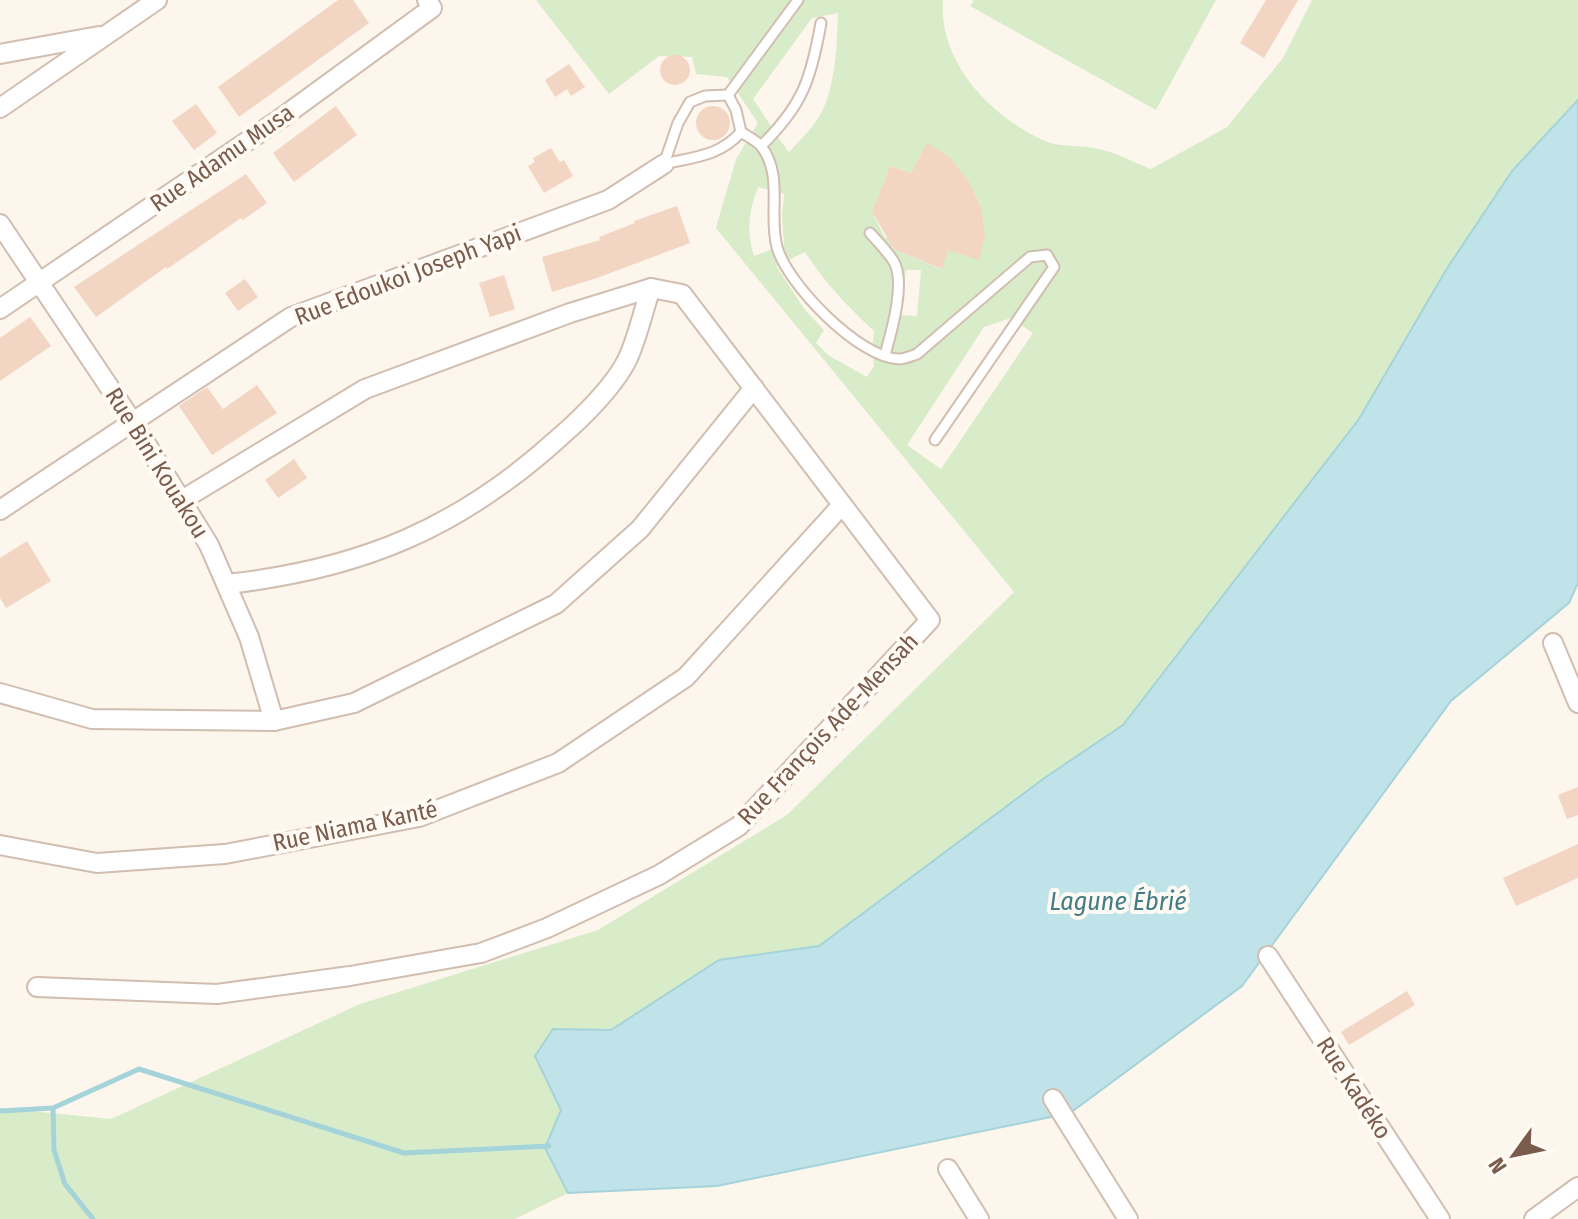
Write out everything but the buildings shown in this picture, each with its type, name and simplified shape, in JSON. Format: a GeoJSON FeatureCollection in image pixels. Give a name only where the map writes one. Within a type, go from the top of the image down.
{"type":"FeatureCollection","features":[{"type":"Feature","properties":{"kind":"street"},"geometry":{"type":"LineString","coordinates":[[0,108],[157,0]]}},
{"type":"Feature","properties":{"kind":"street","name":"Rue Adamu Musa"},"geometry":{"type":"LineString","coordinates":[[0,309],[280,119],[432,8],[427,0]]}},
{"type":"Feature","properties":{"kind":"street"},"geometry":{"type":"LineString","coordinates":[[0,54],[108,34]]}},
{"type":"Feature","properties":{"kind":"street","name":"Rue Edoukoi Joseph Yapi"},"geometry":{"type":"LineString","coordinates":[[0,510],[291,317],[608,200],[664,164]]}},
{"type":"Feature","properties":{"kind":"street","name":"Rue Bini Kouakou"},"geometry":{"type":"LineString","coordinates":[[0,224],[132,421],[209,545],[249,637],[274,721]]}},
{"type":"Feature","properties":{"kind":"street"},"geometry":{"type":"LineString","coordinates":[[182,500],[365,389],[570,313],[651,288]]}},
{"type":"Feature","properties":{"kind":"street"},"geometry":{"type":"LineString","coordinates":[[227,584],[283,578],[391,547],[430,530],[478,501],[536,459],[588,413],[628,359],[651,288]]}},
{"type":"Feature","properties":{"kind":"street","name":"Rue François Ade-Mensah"},"geometry":{"type":"LineString","coordinates":[[37,987],[217,994],[350,976],[481,953],[547,928],[659,875],[739,826],[930,620],[682,294],[651,288]]}},
{"type":"Feature","properties":{"kind":"street"},"geometry":{"type":"LineString","coordinates":[[0,693],[92,719],[274,721],[354,703],[556,604],[640,529],[754,388]]}},
{"type":"Feature","properties":{"kind":"street","name":"Rue Niama Kanté"},"geometry":{"type":"LineString","coordinates":[[0,845],[97,863],[225,854],[419,817],[558,763],[686,677],[842,505]]}},
{"type":"Feature","properties":{"kind":"street"},"geometry":{"type":"LineString","coordinates":[[1553,643],[1578,703]]}},
{"type":"Feature","properties":{"kind":"street","name":"Rue Kadéko"},"geometry":{"type":"LineString","coordinates":[[1268,956],[1440,1219]]}},
{"type":"Feature","properties":{"kind":"street"},"geometry":{"type":"LineString","coordinates":[[1053,1099],[1128,1219]]}},
{"type":"Feature","properties":{"kind":"street"},"geometry":{"type":"LineString","coordinates":[[948,1169],[979,1219]]}},
{"type":"Feature","properties":{"kind":"street"},"geometry":{"type":"LineString","coordinates":[[1534,1219],[1578,1187]]}},
{"type":"Feature","properties":{"kind":"lane"},"geometry":{"type":"LineString","coordinates":[[728,95],[798,0]]}},
{"type":"Feature","properties":{"kind":"lane"},"geometry":{"type":"LineString","coordinates":[[761,146],[788,117],[804,93],[821,23]]}},
{"type":"Feature","properties":{"kind":"lane"},"geometry":{"type":"LineString","coordinates":[[728,95],[736,110],[741,132],[761,146],[774,177],[773,215],[777,248],[788,270],[803,293],[825,316],[850,336],[885,355],[902,360],[917,354],[1030,257],[1047,255],[1054,267],[935,440]]}},
{"type":"Feature","properties":{"kind":"lane"},"geometry":{"type":"LineString","coordinates":[[664,164],[678,123],[690,102],[705,96],[728,95]]}},
{"type":"Feature","properties":{"kind":"lane"},"geometry":{"type":"LineString","coordinates":[[664,164],[726,148],[741,132]]}},
{"type":"Feature","properties":{"kind":"lane"},"geometry":{"type":"LineString","coordinates":[[870,233],[896,264],[899,283],[885,355]]}},
{"type":"Feature","properties":{"kind":"green space"},"geometry":{"type":"Polygon","coordinates":[[[536,0],[943,0],[949,45],[959,66],[972,85],[1006,118],[1045,141],[1101,149],[1151,169],[1227,127],[1283,58],[1312,0],[1578,0],[1578,100],[1512,171],[1446,270],[1359,419],[1123,725],[1043,779],[819,946],[719,960],[611,1030],[553,1029],[535,1056],[561,1110],[545,1148],[568,1193],[515,1219],[0,1219],[0,1108],[111,1119],[360,1004],[598,930],[787,815],[1014,592],[716,228],[736,159],[758,123],[727,77],[696,74],[692,57],[659,56],[609,94],[536,0]],[[838,13],[812,18],[753,99],[789,152],[821,113],[833,73],[838,13]],[[927,144],[911,173],[890,166],[875,205],[885,209],[874,216],[885,238],[896,234],[892,248],[941,269],[948,250],[981,207],[976,196],[954,163],[927,144]],[[758,187],[749,230],[754,256],[784,245],[784,194],[758,187]],[[805,252],[776,266],[805,310],[824,330],[816,343],[828,355],[867,377],[874,366],[874,331],[837,294],[805,252]],[[906,270],[901,315],[917,316],[921,270],[906,270]],[[1011,318],[984,327],[907,445],[941,469],[1033,333],[1011,318]]]}},
{"type":"Feature","properties":{"kind":"green space"},"geometry":{"type":"Polygon","coordinates":[[[974,0],[1216,0],[1156,110],[970,6],[974,0]]]}},
{"type":"Feature","properties":{"kind":"water","name":"Lagune Ébrié"},"geometry":{"type":"Polygon","coordinates":[[[1578,100],[1578,583],[1569,603],[1451,701],[1242,986],[1070,1113],[717,1186],[568,1193],[545,1148],[561,1110],[535,1056],[553,1029],[611,1030],[719,960],[819,946],[1043,779],[1123,725],[1359,419],[1446,270],[1512,171],[1578,100]]]}},
{"type":"Feature","properties":{"kind":"waterway"},"geometry":{"type":"LineString","coordinates":[[0,1111],[53,1108],[139,1069],[404,1153],[549,1146]]}},
{"type":"Feature","properties":{"kind":"waterway"},"geometry":{"type":"LineString","coordinates":[[53,1108],[54,1150],[65,1184],[93,1219]]}}]}
